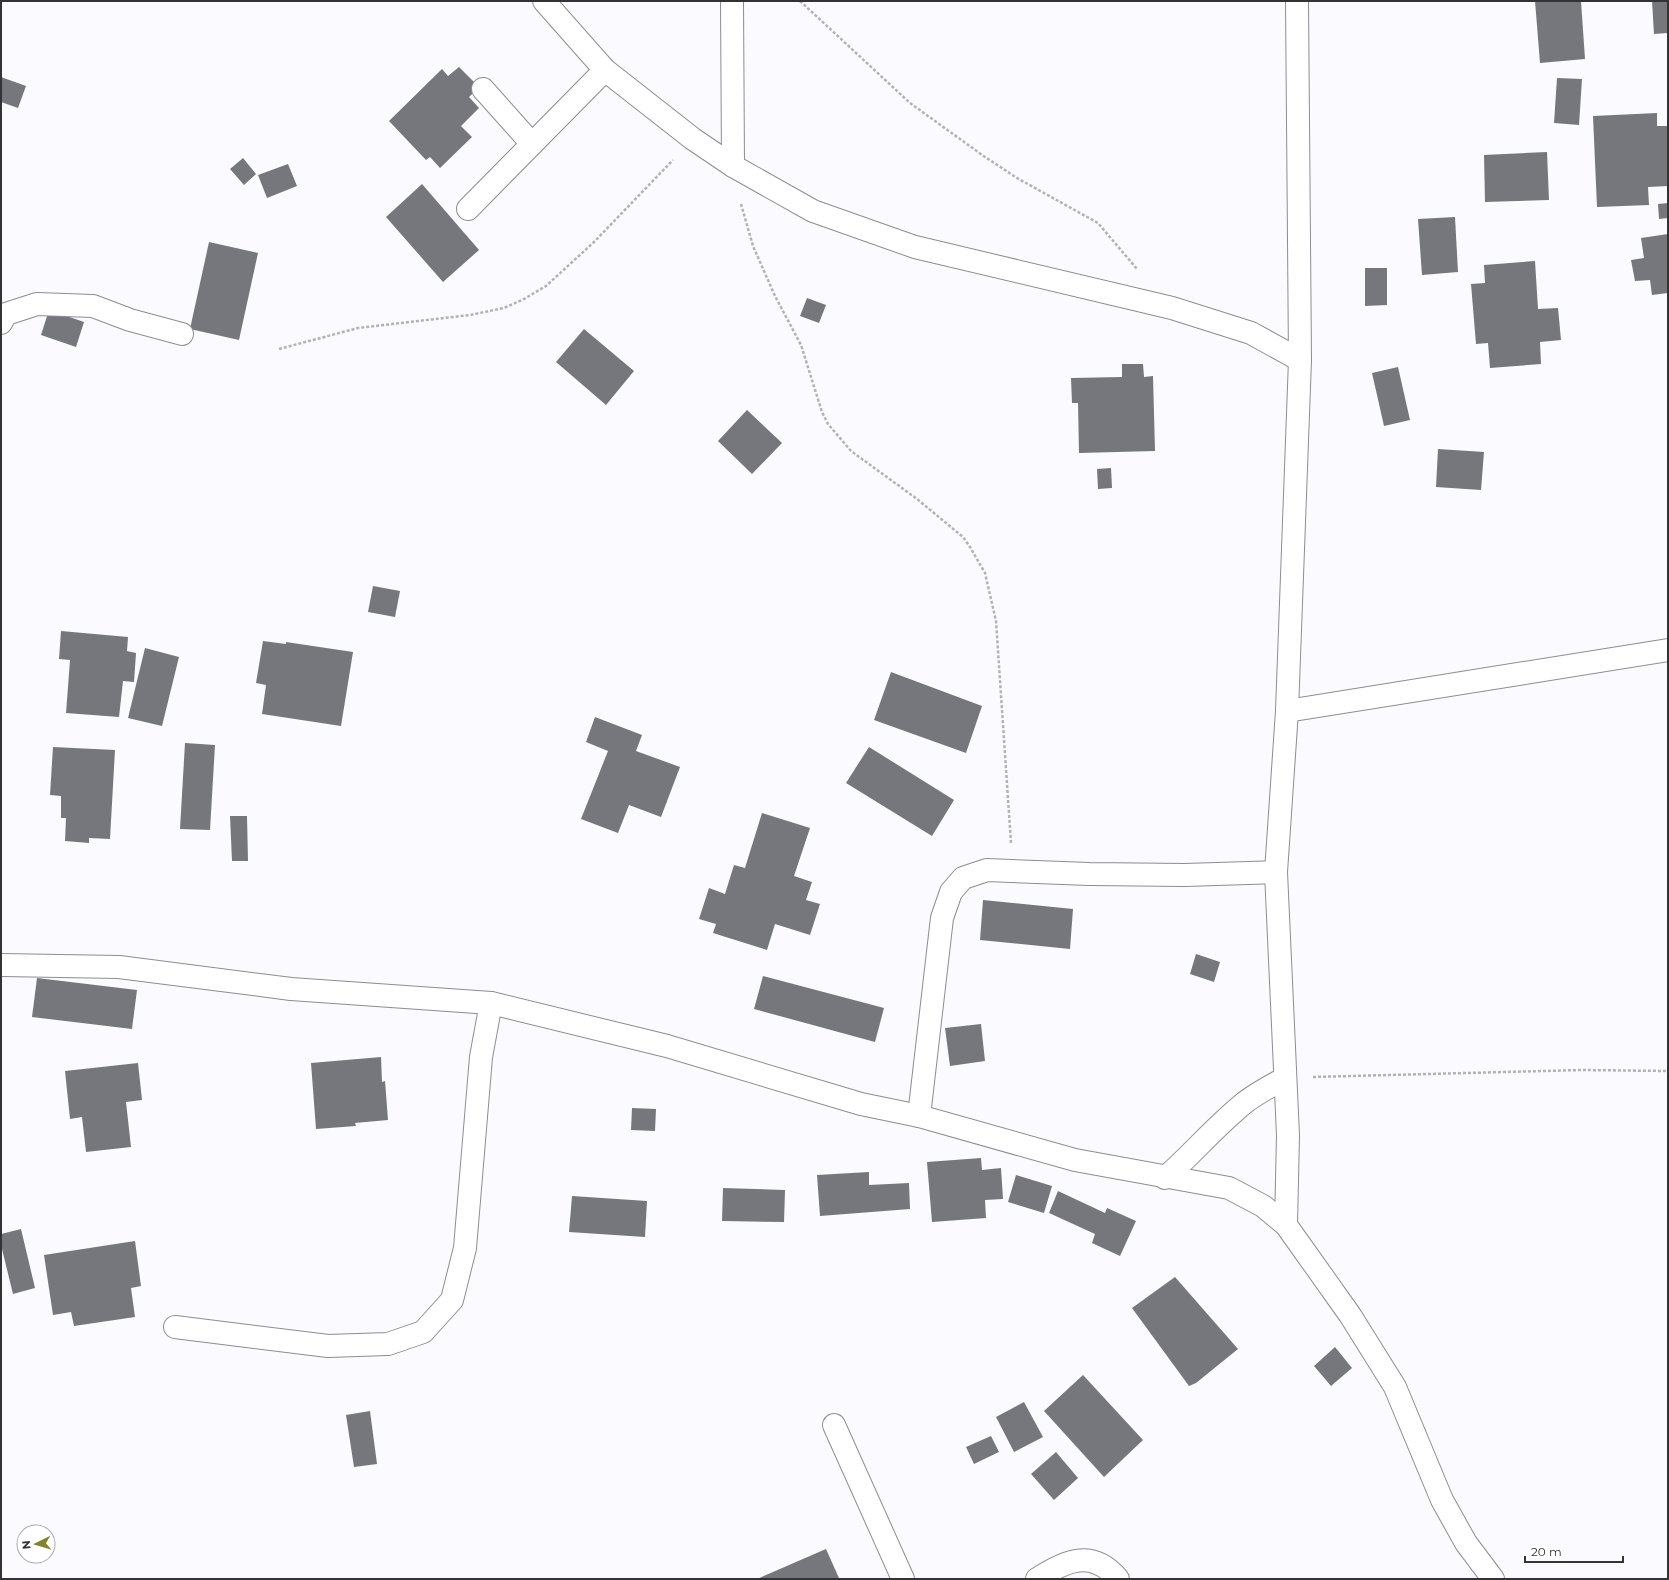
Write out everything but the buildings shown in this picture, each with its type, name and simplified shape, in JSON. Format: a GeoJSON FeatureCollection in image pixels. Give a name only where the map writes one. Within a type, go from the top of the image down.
{"type":"FeatureCollection","features":[{"type":"Feature","properties":{"kind":"street"},"geometry":{"type":"LineString","coordinates":[[544,1],[605,70],[693,139],[733,166],[813,211],[915,248],[1172,308],[1251,333],[1300,360]]}},
{"type":"Feature","properties":{"kind":"street"},"geometry":{"type":"LineString","coordinates":[[732,1],[733,166]]}},
{"type":"Feature","properties":{"kind":"street"},"geometry":{"type":"LineString","coordinates":[[1286,1225],[1288,1135],[1276,872],[1287,711],[1300,360],[1298,1]]}},
{"type":"Feature","properties":{"kind":"street"},"geometry":{"type":"LineString","coordinates":[[468,209],[605,70]]}},
{"type":"Feature","properties":{"kind":"street"},"geometry":{"type":"LineString","coordinates":[[483,89],[532,144]]}},
{"type":"Feature","properties":{"kind":"street"},"geometry":{"type":"LineString","coordinates":[[1,323],[6,314],[37,304],[93,306],[130,320],[182,334]]}},
{"type":"Feature","properties":{"kind":"street"},"geometry":{"type":"LineString","coordinates":[[1287,711],[1668,650]]}},
{"type":"Feature","properties":{"kind":"street"},"geometry":{"type":"LineString","coordinates":[[919,1116],[942,918],[951,892],[963,878],[987,870],[1185,875],[1276,872]]}},
{"type":"Feature","properties":{"kind":"street"},"geometry":{"type":"LineString","coordinates":[[1,965],[119,967],[291,989],[491,1003],[667,1046],[861,1104],[919,1116],[1075,1160],[1164,1178],[1229,1188],[1263,1206],[1286,1225],[1350,1315],[1395,1387],[1442,1500],[1466,1543],[1493,1579]]}},
{"type":"Feature","properties":{"kind":"street"},"geometry":{"type":"LineString","coordinates":[[175,1327],[328,1346],[388,1344],[423,1332],[452,1300],[465,1248],[481,1057],[491,1003]]}},
{"type":"Feature","properties":{"kind":"street"},"geometry":{"type":"LineString","coordinates":[[1164,1178],[1188,1158],[1218,1126],[1244,1102],[1285,1078]]}},
{"type":"Feature","properties":{"kind":"street"},"geometry":{"type":"LineString","coordinates":[[834,1425],[903,1579]]}},
{"type":"Feature","properties":{"kind":"street"},"geometry":{"type":"LineString","coordinates":[[1037,1579],[1058,1565],[1086,1560],[1101,1564],[1111,1571],[1118,1579]]}},
{"type":"Feature","properties":{"kind":"path"},"geometry":{"type":"LineString","coordinates":[[800,1],[910,103],[1010,174],[1098,223],[1140,273]]}},
{"type":"Feature","properties":{"kind":"path"},"geometry":{"type":"LineString","coordinates":[[279,349],[358,328],[470,315],[504,308],[524,299],[546,286],[594,242],[693,139]]}},
{"type":"Feature","properties":{"kind":"path"},"geometry":{"type":"LineString","coordinates":[[733,166],[742,211],[754,246],[775,296],[801,345],[822,412],[828,424],[851,451],[917,500],[962,537],[970,547],[985,573],[996,620],[1013,870]]}},
{"type":"Feature","properties":{"kind":"path"},"geometry":{"type":"LineString","coordinates":[[1285,1078],[1491,1072],[1668,1072]]}}]}
